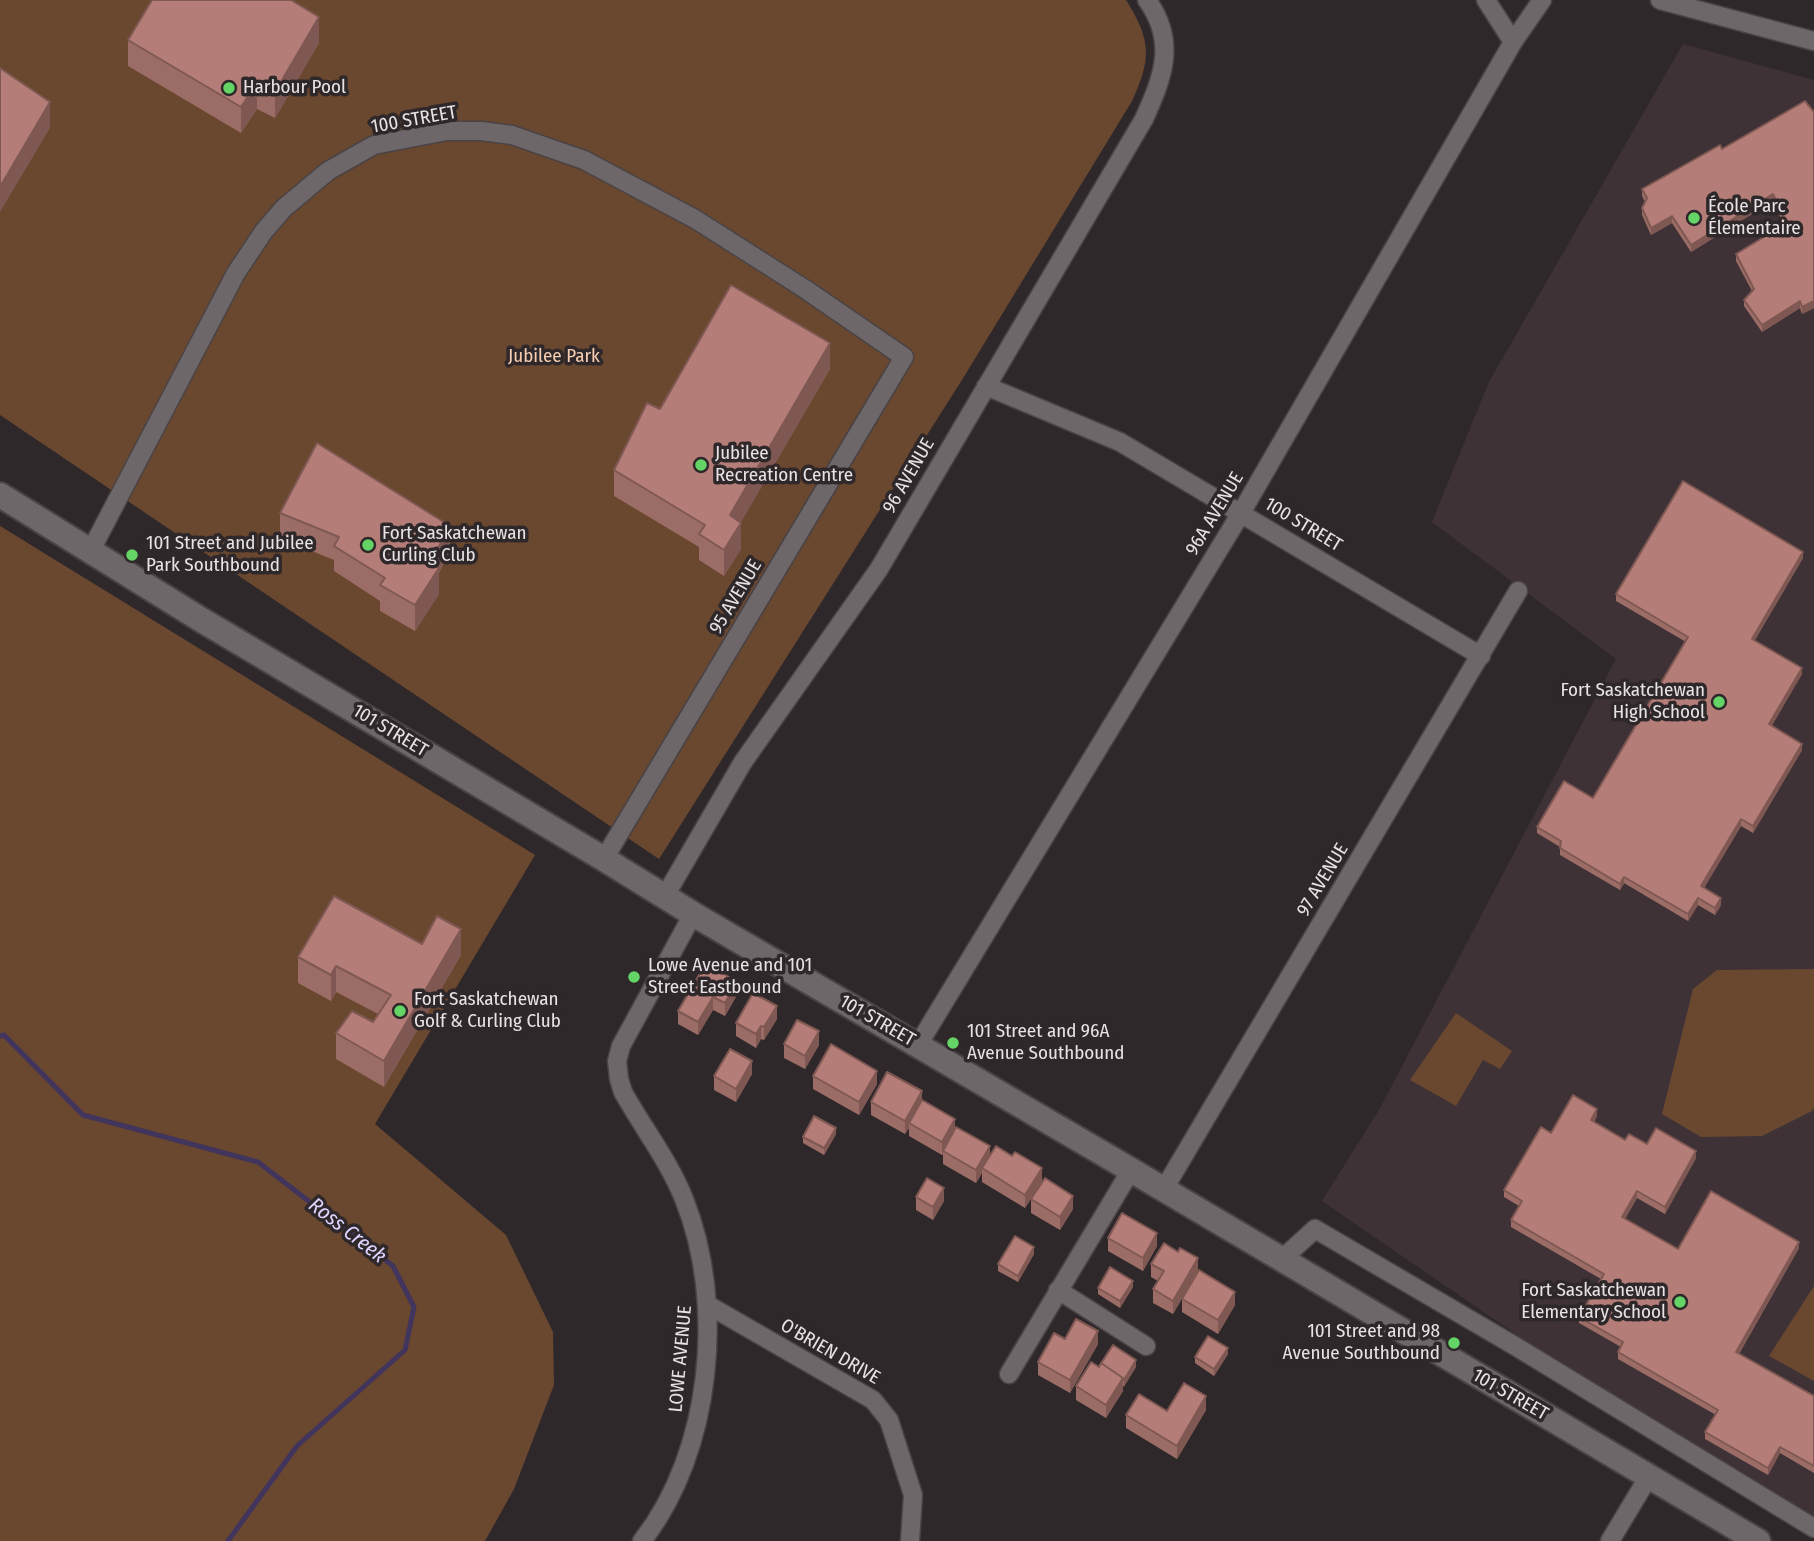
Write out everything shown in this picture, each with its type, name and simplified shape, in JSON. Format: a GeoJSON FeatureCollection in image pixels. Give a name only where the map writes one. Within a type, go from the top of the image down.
{"type":"FeatureCollection","features":[{"type":"Feature","properties":{"kind":"street","name":"96 AVENUE"},"geometry":{"type":"LineString","coordinates":[[665,896],[743,762],[879,569],[1144,119],[1165,62],[1160,24],[1147,0]]}},
{"type":"Feature","properties":{"kind":"street"},"geometry":{"type":"LineString","coordinates":[[1486,0],[1513,41]]}},
{"type":"Feature","properties":{"kind":"street","name":"96A AVENUE"},"geometry":{"type":"LineString","coordinates":[[918,1045],[1241,513],[1513,41],[1542,0]]}},
{"type":"Feature","properties":{"kind":"street"},"geometry":{"type":"LineString","coordinates":[[1660,0],[1814,41]]}},
{"type":"Feature","properties":{"kind":"street","name":"100 STREET"},"geometry":{"type":"LineString","coordinates":[[90,552],[236,273],[264,231],[291,200],[319,178],[374,145],[447,131],[481,131],[512,135],[584,160],[695,219],[904,358]]}},
{"type":"Feature","properties":{"kind":"street","name":"95 AVENUE"},"geometry":{"type":"LineString","coordinates":[[604,859],[904,358]]}},
{"type":"Feature","properties":{"kind":"street","name":"100 STREET"},"geometry":{"type":"LineString","coordinates":[[986,386],[1120,442],[1481,656]]}},
{"type":"Feature","properties":{"kind":"street","name":"101 STREET"},"geometry":{"type":"LineString","coordinates":[[0,495],[90,552],[693,914],[1758,1541]]}},
{"type":"Feature","properties":{"kind":"street","name":"97 AVENUE"},"geometry":{"type":"LineString","coordinates":[[1164,1189],[1518,591]]}},
{"type":"Feature","properties":{"kind":"street","name":"LOWE AVENUE"},"geometry":{"type":"LineString","coordinates":[[642,1541],[671,1496],[690,1447],[702,1399],[708,1305],[699,1252],[685,1201],[673,1175],[623,1092],[617,1061],[628,1030],[693,914]]}},
{"type":"Feature","properties":{"kind":"street"},"geometry":{"type":"LineString","coordinates":[[1009,1374],[1131,1170]]}},
{"type":"Feature","properties":{"kind":"street"},"geometry":{"type":"LineString","coordinates":[[1281,1260],[1315,1229],[1814,1528]]}},
{"type":"Feature","properties":{"kind":"street"},"geometry":{"type":"LineString","coordinates":[[1058,1290],[1146,1346]]}},
{"type":"Feature","properties":{"kind":"street","name":"O'BRIEN DRIVE"},"geometry":{"type":"LineString","coordinates":[[708,1305],[883,1409],[913,1495],[910,1541]]}},
{"type":"Feature","properties":{"kind":"street"},"geometry":{"type":"LineString","coordinates":[[1610,1541],[1649,1476]]}},
{"type":"Feature","properties":{"kind":"shaded area"},"geometry":{"type":"Polygon","coordinates":[[[1683,44],[1814,80],[1814,1539],[1322,1201],[1379,1110],[1616,659],[1432,522],[1489,382],[1683,44]]]}},
{"type":"Feature","properties":{"kind":"green space","name":"Jubilee Park"},"geometry":{"type":"Polygon","coordinates":[[[0,0],[1126,0],[1140,27],[1146,49],[1143,73],[1132,101],[965,375],[659,859],[0,415],[0,0]]]}},
{"type":"Feature","properties":{"kind":"green space"},"geometry":{"type":"Polygon","coordinates":[[[0,526],[535,855],[375,1124],[506,1235],[553,1332],[554,1385],[514,1489],[485,1541],[0,1541],[0,526]]]}},
{"type":"Feature","properties":{"kind":"green space"},"geometry":{"type":"Polygon","coordinates":[[[1814,969],[1812,1111],[1762,1136],[1701,1137],[1662,1114],[1693,989],[1717,970],[1814,969]]]}},
{"type":"Feature","properties":{"kind":"green space"},"geometry":{"type":"Polygon","coordinates":[[[1456,1013],[1512,1051],[1500,1069],[1483,1060],[1456,1106],[1410,1080],[1456,1013]]]}},
{"type":"Feature","properties":{"kind":"green space"},"geometry":{"type":"Polygon","coordinates":[[[1814,1286],[1814,1381],[1769,1356],[1814,1286]]]}},
{"type":"Feature","properties":{"kind":"building","name":"Harbour Pool"},"geometry":{"type":"Polygon","coordinates":[[[152,0],[291,0],[319,17],[275,92],[257,83],[241,107],[128,40],[152,0]]]}},
{"type":"Feature","properties":{"kind":"building"},"geometry":{"type":"Polygon","coordinates":[[[0,68],[50,102],[0,187],[0,68]]]}},
{"type":"Feature","properties":{"kind":"building","name":"École Parc Élementaire"},"geometry":{"type":"Polygon","coordinates":[[[1805,101],[1814,112],[1814,301],[1802,307],[1800,301],[1762,325],[1744,300],[1754,289],[1736,254],[1787,223],[1773,194],[1691,245],[1672,216],[1651,228],[1642,208],[1647,198],[1642,189],[1720,145],[1722,149],[1805,101]]]}},
{"type":"Feature","properties":{"kind":"building","name":"Jubilee Recreation Centre"},"geometry":{"type":"Polygon","coordinates":[[[731,285],[830,343],[730,515],[741,523],[724,550],[699,534],[705,525],[614,470],[647,403],[660,409],[731,285]]]}},
{"type":"Feature","properties":{"kind":"building","name":"Fort Saskatchewan Curling Club"},"geometry":{"type":"Polygon","coordinates":[[[317,443],[450,526],[430,563],[439,568],[415,605],[380,585],[385,578],[334,546],[339,537],[280,513],[317,443]]]}},
{"type":"Feature","properties":{"kind":"building","name":"Fort Saskatchewan High School"},"geometry":{"type":"Polygon","coordinates":[[[1683,481],[1803,552],[1752,639],[1802,668],[1769,724],[1802,744],[1753,826],[1741,819],[1701,886],[1721,898],[1715,908],[1698,898],[1688,914],[1624,877],[1620,884],[1560,848],[1561,841],[1537,827],[1564,781],[1593,798],[1688,637],[1616,594],[1683,481]]]}},
{"type":"Feature","properties":{"kind":"building"},"geometry":{"type":"Polygon","coordinates":[[[334,896],[422,944],[437,916],[461,929],[384,1061],[336,1033],[352,1011],[373,1022],[391,995],[336,966],[331,975],[298,957],[334,896]]]}},
{"type":"Feature","properties":{"kind":"building"},"geometry":{"type":"Polygon","coordinates":[[[706,963],[737,982],[725,1003],[713,997],[698,1022],[678,1011],[706,963]]]}},
{"type":"Feature","properties":{"kind":"building"},"geometry":{"type":"Polygon","coordinates":[[[753,993],[777,1006],[764,1027],[761,1026],[756,1034],[736,1023],[753,993]]]}},
{"type":"Feature","properties":{"kind":"building"},"geometry":{"type":"Polygon","coordinates":[[[797,1020],[819,1031],[805,1056],[784,1044],[797,1020]]]}},
{"type":"Feature","properties":{"kind":"building"},"geometry":{"type":"Polygon","coordinates":[[[831,1044],[877,1071],[859,1102],[813,1076],[831,1044]]]}},
{"type":"Feature","properties":{"kind":"building"},"geometry":{"type":"Polygon","coordinates":[[[730,1049],[752,1061],[736,1089],[714,1076],[730,1049]]]}},
{"type":"Feature","properties":{"kind":"building"},"geometry":{"type":"Polygon","coordinates":[[[887,1072],[922,1091],[905,1121],[871,1102],[887,1072]]]}},
{"type":"Feature","properties":{"kind":"building","name":"Fort Saskatchewan Elementary School"},"geometry":{"type":"Polygon","coordinates":[[[1573,1095],[1597,1109],[1591,1120],[1625,1140],[1629,1134],[1647,1144],[1656,1128],[1696,1151],[1665,1207],[1637,1191],[1622,1217],[1678,1249],[1711,1191],[1799,1242],[1736,1352],[1814,1396],[1814,1466],[1780,1447],[1768,1468],[1705,1432],[1718,1410],[1618,1352],[1623,1342],[1579,1317],[1604,1274],[1511,1220],[1522,1201],[1504,1190],[1541,1127],[1551,1133],[1573,1095]]]}},
{"type":"Feature","properties":{"kind":"building"},"geometry":{"type":"Polygon","coordinates":[[[922,1100],[955,1119],[942,1142],[909,1123],[922,1100]]]}},
{"type":"Feature","properties":{"kind":"building"},"geometry":{"type":"Polygon","coordinates":[[[814,1116],[836,1128],[824,1148],[803,1137],[814,1116]]]}},
{"type":"Feature","properties":{"kind":"building"},"geometry":{"type":"Polygon","coordinates":[[[956,1127],[990,1146],[976,1170],[943,1151],[956,1127]]]}},
{"type":"Feature","properties":{"kind":"building"},"geometry":{"type":"Polygon","coordinates":[[[996,1146],[1012,1156],[1015,1152],[1042,1168],[1025,1195],[982,1168],[996,1146]]]}},
{"type":"Feature","properties":{"kind":"building"},"geometry":{"type":"Polygon","coordinates":[[[927,1178],[944,1188],[933,1207],[916,1197],[927,1178]]]}},
{"type":"Feature","properties":{"kind":"building"},"geometry":{"type":"Polygon","coordinates":[[[1045,1178],[1073,1196],[1060,1217],[1031,1199],[1045,1178]]]}},
{"type":"Feature","properties":{"kind":"building"},"geometry":{"type":"Polygon","coordinates":[[[1122,1213],[1157,1233],[1143,1258],[1108,1238],[1122,1213]]]}},
{"type":"Feature","properties":{"kind":"building"},"geometry":{"type":"Polygon","coordinates":[[[1015,1236],[1034,1247],[1018,1276],[998,1264],[1015,1236]]]}},
{"type":"Feature","properties":{"kind":"building"},"geometry":{"type":"Polygon","coordinates":[[[1164,1243],[1178,1252],[1180,1248],[1198,1258],[1173,1301],[1153,1289],[1164,1271],[1151,1264],[1164,1243]]]}},
{"type":"Feature","properties":{"kind":"building"},"geometry":{"type":"Polygon","coordinates":[[[1110,1267],[1133,1281],[1120,1301],[1098,1288],[1110,1267]]]}},
{"type":"Feature","properties":{"kind":"building"},"geometry":{"type":"Polygon","coordinates":[[[1199,1270],[1235,1292],[1218,1320],[1182,1299],[1199,1270]]]}},
{"type":"Feature","properties":{"kind":"building"},"geometry":{"type":"Polygon","coordinates":[[[1076,1319],[1098,1331],[1070,1380],[1038,1362],[1054,1333],[1065,1339],[1076,1319]]]}},
{"type":"Feature","properties":{"kind":"building"},"geometry":{"type":"Polygon","coordinates":[[[1208,1336],[1228,1348],[1214,1369],[1195,1357],[1208,1336]]]}},
{"type":"Feature","properties":{"kind":"building"},"geometry":{"type":"Polygon","coordinates":[[[1113,1345],[1136,1360],[1124,1380],[1101,1363],[1113,1345]]]}},
{"type":"Feature","properties":{"kind":"building"},"geometry":{"type":"Polygon","coordinates":[[[1091,1362],[1099,1367],[1101,1363],[1123,1378],[1106,1405],[1076,1386],[1091,1362]]]}},
{"type":"Feature","properties":{"kind":"building"},"geometry":{"type":"Polygon","coordinates":[[[1184,1383],[1206,1396],[1177,1446],[1126,1415],[1139,1394],[1167,1411],[1184,1383]]]}},
{"type":"Feature","properties":{"kind":"waterway","name":"Ross Creek"},"geometry":{"type":"LineString","coordinates":[[0,1036],[4,1035],[83,1115],[258,1162],[393,1266],[414,1307],[405,1350],[297,1446],[228,1541]]}},
{"type":"Feature","properties":{"kind":"place","name":"Harbour Pool"},"geometry":{"type":"Point","coordinates":[229,88]}},
{"type":"Feature","properties":{"kind":"place","name":"École Parc Élementaire"},"geometry":{"type":"Point","coordinates":[1694,218]}},
{"type":"Feature","properties":{"kind":"place","name":"Jubilee Recreation Centre"},"geometry":{"type":"Point","coordinates":[701,465]}},
{"type":"Feature","properties":{"kind":"place","name":"Fort Saskatchewan Curling Club"},"geometry":{"type":"Point","coordinates":[368,545]}},
{"type":"Feature","properties":{"kind":"place","name":"101 Street and Jubilee Park Southbound"},"geometry":{"type":"Point","coordinates":[132,555]}},
{"type":"Feature","properties":{"kind":"place","name":"Fort Saskatchewan High School"},"geometry":{"type":"Point","coordinates":[1719,702]}},
{"type":"Feature","properties":{"kind":"place","name":"Lowe Avenue and 101 Street Eastbound"},"geometry":{"type":"Point","coordinates":[634,977]}},
{"type":"Feature","properties":{"kind":"place","name":"Fort Saskatchewan Golf & Curling Club"},"geometry":{"type":"Point","coordinates":[400,1011]}},
{"type":"Feature","properties":{"kind":"place","name":"101 Street and 96A Avenue Southbound"},"geometry":{"type":"Point","coordinates":[953,1043]}},
{"type":"Feature","properties":{"kind":"place","name":"Fort Saskatchewan Elementary School"},"geometry":{"type":"Point","coordinates":[1680,1302]}},
{"type":"Feature","properties":{"kind":"place","name":"101 Street and 98 Avenue Southbound"},"geometry":{"type":"Point","coordinates":[1454,1343]}}]}
